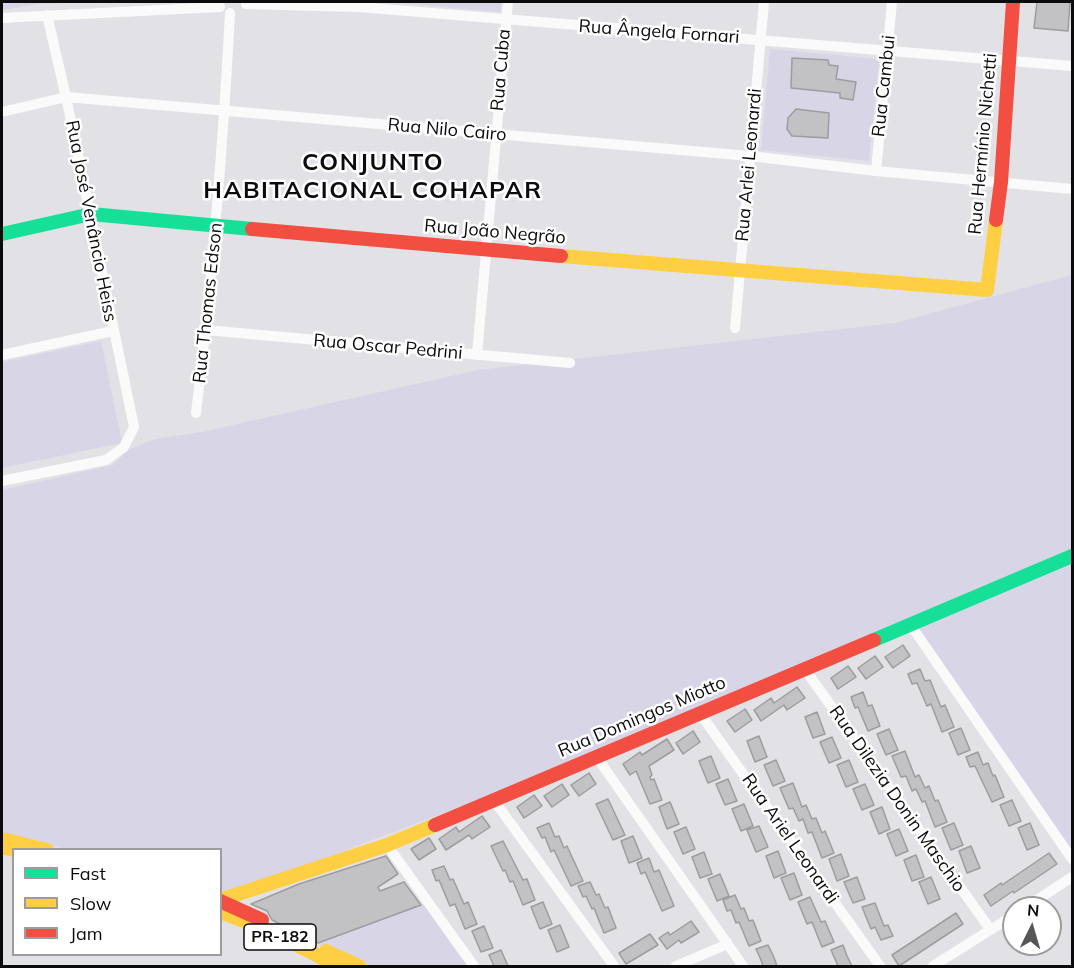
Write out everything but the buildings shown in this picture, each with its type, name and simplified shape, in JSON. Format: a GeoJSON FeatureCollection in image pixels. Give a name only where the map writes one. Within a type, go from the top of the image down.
{"type":"FeatureCollection","features":[{"type":"Feature","properties":{"kind":"street","name":"Rua Cuba"},"geometry":{"type":"LineString","coordinates":[[477,355],[508,2]]}},
{"type":"Feature","properties":{"kind":"street","name":"Rua Arlei Leonardi"},"geometry":{"type":"LineString","coordinates":[[735,328],[764,2]]}},
{"type":"Feature","properties":{"kind":"street","name":"Rua Cambui"},"geometry":{"type":"LineString","coordinates":[[876,171],[892,2]]}},
{"type":"Feature","properties":{"kind":"street","name":"Rua Hermínio Nichetti"},"geometry":{"type":"LineString","coordinates":[[987,290],[1001,182],[1013,2]]}},
{"type":"Feature","properties":{"kind":"street","name":"Rua Ângela Fornari"},"geometry":{"type":"LineString","coordinates":[[246,3],[359,4],[506,20],[1072,66]]}},
{"type":"Feature","properties":{"kind":"street"},"geometry":{"type":"LineString","coordinates":[[2,18],[219,4],[230,13],[240,11],[246,3]]}},
{"type":"Feature","properties":{"kind":"street","name":"Rua Thomas Edson"},"geometry":{"type":"LineString","coordinates":[[196,413],[206,330],[225,111],[230,13]]}},
{"type":"Feature","properties":{"kind":"street","name":"Rua José Venâncio Heiss"},"geometry":{"type":"LineString","coordinates":[[2,481],[106,460],[124,447],[134,427],[91,214],[47,15]]}},
{"type":"Feature","properties":{"kind":"street","name":"Rua Nilo Cairo"},"geometry":{"type":"LineString","coordinates":[[2,112],[66,97],[750,156],[876,171],[1072,189]]}},
{"type":"Feature","properties":{"kind":"street","name":"Rua João Negrão"},"geometry":{"type":"LineString","coordinates":[[2,234],[91,214],[487,250],[987,290]]}},
{"type":"Feature","properties":{"kind":"street","name":"Rua Oscar Pedrini"},"geometry":{"type":"LineString","coordinates":[[206,330],[570,363]]}},
{"type":"Feature","properties":{"kind":"street"},"geometry":{"type":"LineString","coordinates":[[2,355],[113,331]]}},
{"type":"Feature","properties":{"kind":"street","name":"Rua Domingos Miotto"},"geometry":{"type":"LineString","coordinates":[[222,900],[387,845],[1072,556]]}},
{"type":"Feature","properties":{"kind":"street"},"geometry":{"type":"LineString","coordinates":[[910,624],[1072,859]]}},
{"type":"Feature","properties":{"kind":"street","name":"Rua Dilezia Donin Maschio"},"geometry":{"type":"LineString","coordinates":[[804,668],[990,929]]}},
{"type":"Feature","properties":{"kind":"street","name":"Rua Ariel Leonardi"},"geometry":{"type":"LineString","coordinates":[[699,712],[880,966]]}},
{"type":"Feature","properties":{"kind":"street"},"geometry":{"type":"LineString","coordinates":[[596,756],[744,966]]}},
{"type":"Feature","properties":{"kind":"street"},"geometry":{"type":"LineString","coordinates":[[493,799],[614,966]]}},
{"type":"Feature","properties":{"kind":"street"},"geometry":{"type":"LineString","coordinates":[[2,839],[42,848]]}},
{"type":"Feature","properties":{"kind":"street"},"geometry":{"type":"LineString","coordinates":[[387,845],[474,966]]}},
{"type":"Feature","properties":{"kind":"street"},"geometry":{"type":"LineString","coordinates":[[1043,896],[1072,877]]}},
{"type":"Feature","properties":{"kind":"street"},"geometry":{"type":"LineString","coordinates":[[222,902],[359,966]]}},
{"type":"Feature","properties":{"kind":"street","name":"PR-182"},"geometry":{"type":"LineString","coordinates":[[222,913],[265,929],[338,966]]}},
{"type":"Feature","properties":{"kind":"street"},"geometry":{"type":"LineString","coordinates":[[933,966],[1002,922]]}},
{"type":"Feature","properties":{"kind":"street","name":"PR-182"},"geometry":{"type":"LineString","coordinates":[[222,923],[261,938],[318,966]]}},
{"type":"Feature","properties":{"kind":"street"},"geometry":{"type":"LineString","coordinates":[[676,966],[723,946],[727,942]]}},
{"type":"Feature","properties":{"kind":"shaded area"},"geometry":{"type":"Polygon","coordinates":[[[2,2],[84,2],[39,4],[2,10],[2,2]]]}},
{"type":"Feature","properties":{"kind":"shaded area"},"geometry":{"type":"Polygon","coordinates":[[[501,2],[500,12],[403,3],[501,2]]]}},
{"type":"Feature","properties":{"kind":"shaded area"},"geometry":{"type":"Polygon","coordinates":[[[770,49],[879,59],[869,161],[761,150],[770,49]]]}},
{"type":"Feature","properties":{"kind":"shaded area"},"geometry":{"type":"Polygon","coordinates":[[[1072,275],[1072,555],[595,755],[239,891],[222,892],[222,848],[62,848],[2,835],[2,490],[113,465],[128,450],[155,439],[202,432],[478,370],[895,323],[1072,275]]]}},
{"type":"Feature","properties":{"kind":"shaded area"},"geometry":{"type":"Polygon","coordinates":[[[101,341],[122,443],[2,468],[2,362],[101,341]]]}},
{"type":"Feature","properties":{"kind":"shaded area"},"geometry":{"type":"Polygon","coordinates":[[[1072,559],[1072,853],[915,624],[1072,559]]]}},
{"type":"Feature","properties":{"kind":"shaded area"},"geometry":{"type":"Polygon","coordinates":[[[423,904],[467,966],[363,966],[318,944],[423,904]]]}},
{"type":"Feature","properties":{"kind":"traffic: fast"},"geometry":{"type":"LineString","coordinates":[[2,234],[91,214],[252,229]]}},
{"type":"Feature","properties":{"kind":"traffic: fast"},"geometry":{"type":"LineString","coordinates":[[874,640],[1072,556]]}},
{"type":"Feature","properties":{"kind":"traffic: slow"},"geometry":{"type":"LineString","coordinates":[[561,256],[987,290],[996,220]]}},
{"type":"Feature","properties":{"kind":"traffic: slow"},"geometry":{"type":"LineString","coordinates":[[222,899],[387,845],[435,825]]}},
{"type":"Feature","properties":{"kind":"traffic: slow"},"geometry":{"type":"LineString","coordinates":[[2,839],[39,848]]}},
{"type":"Feature","properties":{"kind":"traffic: slow"},"geometry":{"type":"LineString","coordinates":[[2,847],[12,850]]}},
{"type":"Feature","properties":{"kind":"traffic: slow"},"geometry":{"type":"LineString","coordinates":[[222,913],[265,929],[338,966]]}},
{"type":"Feature","properties":{"kind":"traffic: slow"},"geometry":{"type":"LineString","coordinates":[[326,951],[359,966]]}},
{"type":"Feature","properties":{"kind":"traffic: jam"},"geometry":{"type":"LineString","coordinates":[[996,220],[1001,182],[1013,2]]}},
{"type":"Feature","properties":{"kind":"traffic: jam"},"geometry":{"type":"LineString","coordinates":[[252,229],[561,256]]}},
{"type":"Feature","properties":{"kind":"traffic: jam"},"geometry":{"type":"LineString","coordinates":[[435,825],[874,640]]}},
{"type":"Feature","properties":{"kind":"traffic: jam"},"geometry":{"type":"LineString","coordinates":[[222,902],[262,920]]}},
{"type":"Feature","properties":{"kind":"district","name":"CONJUNTO HABITACIONAL COHAPAR"},"geometry":{"type":"Point","coordinates":[373,177]}}]}
